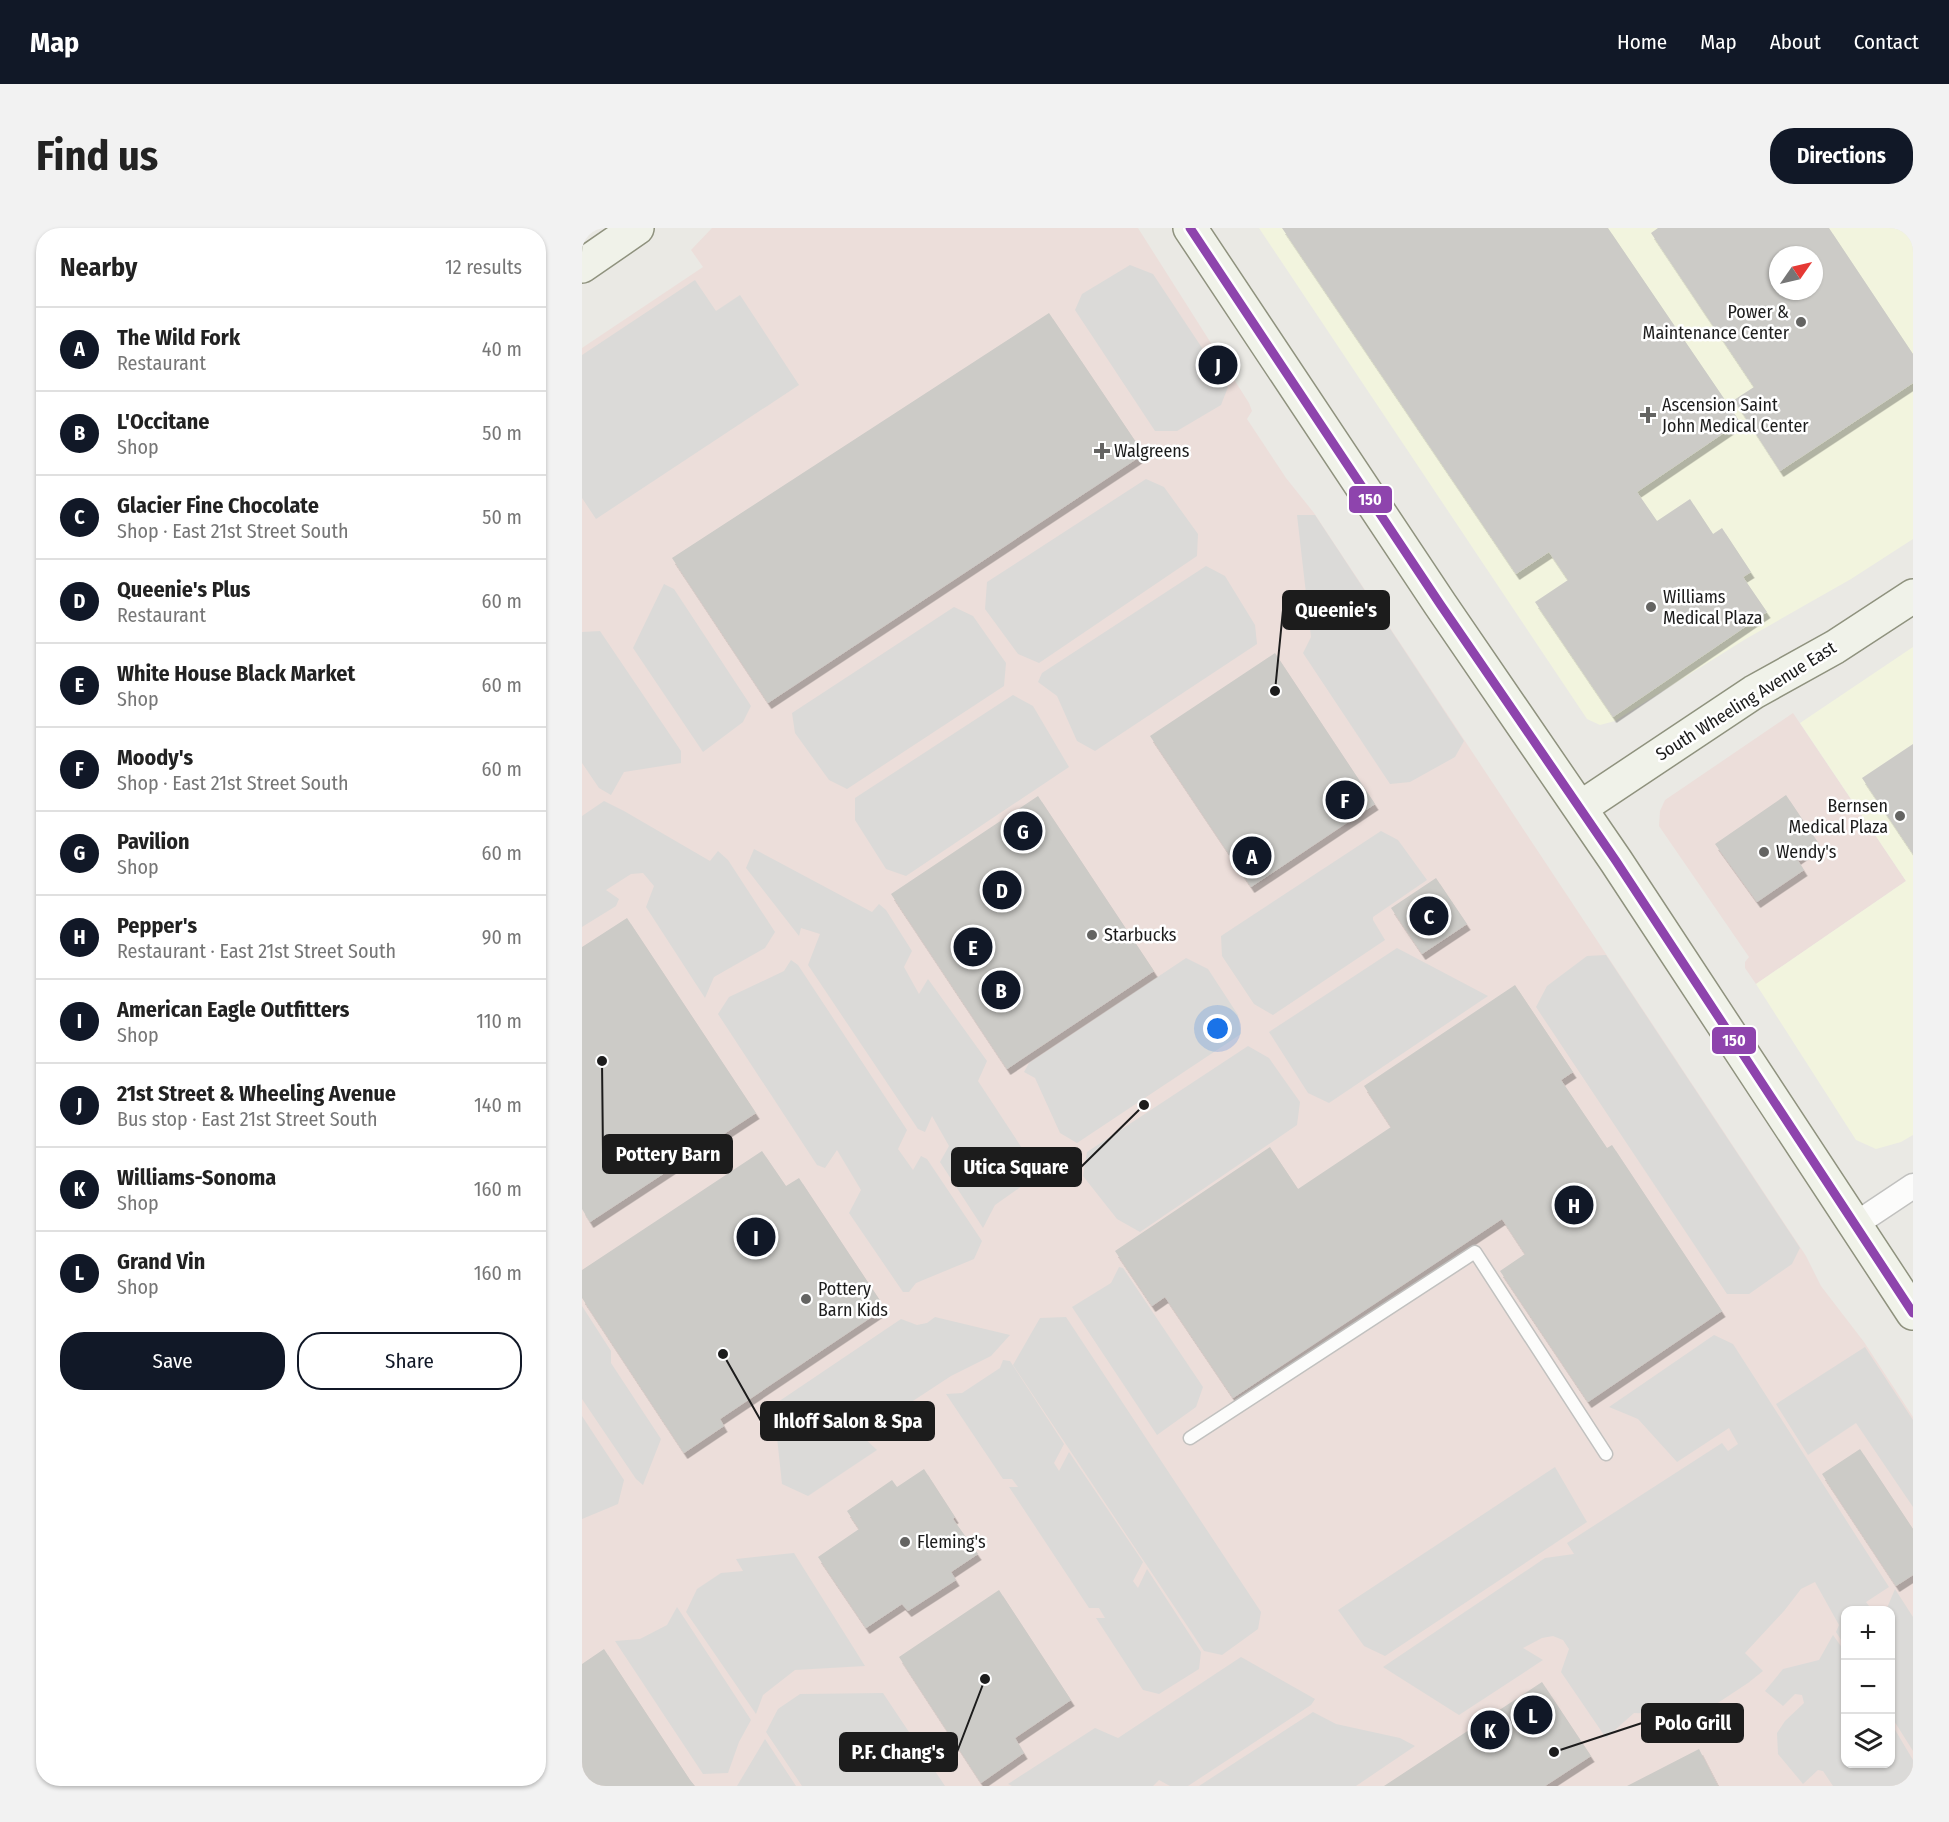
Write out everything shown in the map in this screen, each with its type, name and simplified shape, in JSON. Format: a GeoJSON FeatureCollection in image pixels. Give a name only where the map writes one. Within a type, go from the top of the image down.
{"type":"FeatureCollection","features":[{"type":"Feature","properties":{"kind":"main road"},"geometry":{"type":"LineString","coordinates":[[582,266],[637,228]]}},
{"type":"Feature","properties":{"kind":"main road"},"geometry":{"type":"LineString","coordinates":[[1190,228],[1440,604],[1580,808],[1913,1313]]}},
{"type":"Feature","properties":{"kind":"main road","name":"South Wheeling Avenue East"},"geometry":{"type":"LineString","coordinates":[[1580,808],[1754,692],[1835,647],[1913,596]]}},
{"type":"Feature","properties":{"kind":"street"},"geometry":{"type":"LineString","coordinates":[[1856,1224],[1913,1186]]}},
{"type":"Feature","properties":{"kind":"lane"},"geometry":{"type":"LineString","coordinates":[[1190,1438],[1475,1252],[1606,1454]]}},
{"type":"Feature","properties":{"kind":"shaded area"},"geometry":{"type":"Polygon","coordinates":[[[712,228],[1138,228],[1249,403],[1252,411],[1247,419],[1286,478],[1314,513],[1806,1256],[1821,1286],[1864,1342],[1913,1417],[1913,1786],[586,1786],[582,1781],[582,348],[703,267],[691,250],[712,228]]]}},
{"type":"Feature","properties":{"kind":"shaded area","name":"Ascension Saint John Medical Center"},"geometry":{"type":"Polygon","coordinates":[[[1259,228],[1913,228],[1913,539],[1851,579],[1744,640],[1615,721],[1600,725],[1587,719],[1259,228]]]}},
{"type":"Feature","properties":{"kind":"shaded area"},"geometry":{"type":"Polygon","coordinates":[[[1130,265],[1153,274],[1228,387],[1221,405],[1177,431],[1155,431],[1075,310],[1082,294],[1130,265]]]}},
{"type":"Feature","properties":{"kind":"shaded area"},"geometry":{"type":"Polygon","coordinates":[[[695,280],[716,311],[740,295],[799,385],[596,519],[582,498],[582,355],[695,280]]]}},
{"type":"Feature","properties":{"kind":"shaded area"},"geometry":{"type":"Polygon","coordinates":[[[1146,479],[1164,487],[1198,534],[1197,556],[1039,663],[1018,654],[985,609],[987,582],[1146,479]]]}},
{"type":"Feature","properties":{"kind":"shaded area"},"geometry":{"type":"Polygon","coordinates":[[[1297,515],[1315,515],[1464,741],[1455,757],[1410,782],[1390,784],[1303,653],[1311,637],[1297,515]]]}},
{"type":"Feature","properties":{"kind":"shaded area"},"geometry":{"type":"Polygon","coordinates":[[[1206,566],[1225,576],[1255,625],[1257,644],[1095,751],[1077,741],[1057,696],[1038,682],[1042,673],[1206,566]]]}},
{"type":"Feature","properties":{"kind":"shaded area"},"geometry":{"type":"Polygon","coordinates":[[[664,584],[674,589],[751,706],[743,722],[703,752],[633,648],[664,584]]]}},
{"type":"Feature","properties":{"kind":"shaded area"},"geometry":{"type":"Polygon","coordinates":[[[954,607],[973,616],[1006,663],[1004,686],[847,789],[829,780],[795,733],[792,713],[954,607]]]}},
{"type":"Feature","properties":{"kind":"shaded area"},"geometry":{"type":"Polygon","coordinates":[[[600,631],[681,751],[681,763],[624,772],[611,795],[599,788],[582,763],[582,632],[600,631]]]}},
{"type":"Feature","properties":{"kind":"shaded area"},"geometry":{"type":"Polygon","coordinates":[[[1913,647],[1913,1135],[1901,1142],[1876,1149],[1856,1140],[1756,984],[1906,881],[1800,723],[1913,647]]]}},
{"type":"Feature","properties":{"kind":"shaded area"},"geometry":{"type":"Polygon","coordinates":[[[1013,695],[1033,706],[1069,767],[906,876],[886,869],[855,820],[855,798],[1013,695]]]}},
{"type":"Feature","properties":{"kind":"shaded area"},"geometry":{"type":"Polygon","coordinates":[[[1793,713],[1906,881],[1756,984],[1745,968],[1745,962],[1749,957],[1659,826],[1660,811],[1665,800],[1793,713]]]}},
{"type":"Feature","properties":{"kind":"shaded area"},"geometry":{"type":"Polygon","coordinates":[[[604,801],[710,861],[718,851],[728,860],[775,932],[765,948],[714,977],[705,998],[646,907],[654,886],[643,873],[631,874],[606,890],[619,899],[616,906],[582,927],[582,816],[604,801]]]}},
{"type":"Feature","properties":{"kind":"shaded area"},"geometry":{"type":"Polygon","coordinates":[[[1381,831],[1398,840],[1427,880],[1373,917],[1385,940],[1273,1015],[1254,1004],[1222,956],[1221,936],[1381,831]]]}},
{"type":"Feature","properties":{"kind":"shaded area"},"geometry":{"type":"Polygon","coordinates":[[[754,849],[872,912],[879,904],[886,910],[912,951],[904,967],[919,994],[928,979],[987,1061],[978,1081],[1039,1174],[995,1205],[983,1228],[940,1162],[949,1146],[932,1116],[925,1132],[918,1129],[808,965],[820,934],[801,928],[799,936],[746,868],[754,849]]]}},
{"type":"Feature","properties":{"kind":"shaded area"},"geometry":{"type":"Polygon","coordinates":[[[1397,948],[1488,996],[1329,1103],[1308,1093],[1269,1032],[1397,948]]]}},
{"type":"Feature","properties":{"kind":"shaded area"},"geometry":{"type":"Polygon","coordinates":[[[1606,955],[1800,1248],[1792,1264],[1749,1294],[1727,1294],[1536,1007],[1547,986],[1587,956],[1606,955]]]}},
{"type":"Feature","properties":{"kind":"shaded area"},"geometry":{"type":"Polygon","coordinates":[[[1186,958],[1208,969],[1238,1015],[1241,1034],[1077,1143],[1060,1133],[1035,1078],[1024,1072],[1029,1063],[1186,958]]]}},
{"type":"Feature","properties":{"kind":"shaded area"},"geometry":{"type":"Polygon","coordinates":[[[791,960],[798,965],[907,1130],[898,1149],[913,1170],[921,1156],[927,1159],[982,1241],[974,1259],[916,1283],[909,1292],[903,1292],[849,1213],[861,1190],[837,1150],[825,1168],[817,1165],[718,1014],[729,997],[784,971],[791,960]]]}},
{"type":"Feature","properties":{"kind":"shaded area"},"geometry":{"type":"Polygon","coordinates":[[[1248,1046],[1269,1058],[1300,1102],[1297,1125],[1140,1232],[1117,1219],[1083,1176],[1087,1152],[1248,1046]]]}},
{"type":"Feature","properties":{"kind":"shaded area"},"geometry":{"type":"Polygon","coordinates":[[[1119,1267],[1123,1268],[1203,1387],[1196,1407],[1157,1435],[1072,1307],[1111,1283],[1119,1267]]]}},
{"type":"Feature","properties":{"kind":"shaded area"},"geometry":{"type":"Polygon","coordinates":[[[582,1306],[611,1351],[611,1363],[661,1439],[643,1485],[636,1479],[582,1399],[582,1306]]]}},
{"type":"Feature","properties":{"kind":"shaded area"},"geometry":{"type":"Polygon","coordinates":[[[935,1317],[1010,1335],[991,1356],[951,1376],[861,1435],[877,1450],[808,1496],[782,1484],[776,1428],[757,1416],[901,1319],[917,1325],[927,1323],[935,1317]]]}},
{"type":"Feature","properties":{"kind":"shaded area"},"geometry":{"type":"Polygon","coordinates":[[[1066,1317],[1261,1612],[1258,1629],[1222,1655],[1204,1651],[1013,1365],[1040,1318],[1066,1317]]]}},
{"type":"Feature","properties":{"kind":"shaded area"},"geometry":{"type":"Polygon","coordinates":[[[1714,1335],[1733,1344],[1889,1587],[1866,1602],[1869,1606],[1841,1606],[1841,1640],[1836,1632],[1839,1625],[1815,1582],[1801,1589],[1745,1653],[1763,1671],[1748,1683],[1701,1714],[1677,1726],[1660,1714],[1634,1713],[1606,1738],[1561,1672],[1569,1649],[1563,1640],[1553,1636],[1542,1638],[1523,1648],[1543,1660],[1459,1715],[1383,1667],[1545,1558],[1574,1554],[1567,1543],[1722,1443],[1728,1451],[1738,1444],[1729,1428],[1677,1462],[1638,1419],[1609,1407],[1714,1335]]]}},
{"type":"Feature","properties":{"kind":"shaded area"},"geometry":{"type":"Polygon","coordinates":[[[1865,1347],[1913,1420],[1913,1507],[1856,1423],[1808,1455],[1776,1404],[1865,1347]]]}},
{"type":"Feature","properties":{"kind":"shaded area"},"geometry":{"type":"Polygon","coordinates":[[[1003,1360],[1010,1361],[1064,1444],[1054,1463],[1059,1471],[1069,1452],[1143,1562],[1133,1581],[1138,1588],[1147,1569],[1201,1652],[1199,1669],[1159,1694],[1143,1690],[1096,1618],[1105,1618],[1099,1608],[1089,1608],[1009,1487],[1018,1487],[1012,1479],[1003,1479],[946,1394],[962,1393],[1000,1368],[1003,1360]]]}},
{"type":"Feature","properties":{"kind":"shaded area"},"geometry":{"type":"Polygon","coordinates":[[[582,1416],[624,1480],[618,1504],[582,1519],[582,1416]]]}},
{"type":"Feature","properties":{"kind":"shaded area"},"geometry":{"type":"Polygon","coordinates":[[[1555,1467],[1587,1522],[1385,1656],[1364,1646],[1338,1610],[1555,1467]]]}},
{"type":"Feature","properties":{"kind":"shaded area"},"geometry":{"type":"Polygon","coordinates":[[[794,1553],[865,1666],[795,1670],[763,1695],[756,1714],[686,1612],[697,1589],[721,1573],[743,1571],[736,1559],[794,1553]]]}},
{"type":"Feature","properties":{"kind":"shaded area"},"geometry":{"type":"Polygon","coordinates":[[[1895,1589],[1913,1617],[1913,1751],[1895,1722],[1895,1606],[1888,1606],[1895,1589]]]}},
{"type":"Feature","properties":{"kind":"shaded area"},"geometry":{"type":"Polygon","coordinates":[[[677,1607],[751,1720],[739,1742],[728,1773],[703,1774],[615,1641],[640,1639],[667,1625],[677,1607]]]}},
{"type":"Feature","properties":{"kind":"shaded area"},"geometry":{"type":"Polygon","coordinates":[[[1833,1635],[1841,1646],[1841,1768],[1895,1768],[1895,1730],[1913,1760],[1913,1786],[1833,1786],[1823,1771],[1818,1770],[1803,1784],[1778,1754],[1777,1733],[1785,1721],[1804,1703],[1802,1695],[1795,1694],[1783,1706],[1765,1691],[1783,1669],[1819,1660],[1833,1635]]]}},
{"type":"Feature","properties":{"kind":"shaded area"},"geometry":{"type":"Polygon","coordinates":[[[1241,1657],[1315,1699],[1311,1705],[1188,1786],[1170,1786],[1159,1780],[1153,1786],[1012,1786],[1008,1784],[1095,1728],[1118,1738],[1241,1657]]]}},
{"type":"Feature","properties":{"kind":"shaded area"},"geometry":{"type":"Polygon","coordinates":[[[883,1693],[945,1786],[802,1786],[766,1732],[778,1709],[800,1694],[883,1693]]]}},
{"type":"Feature","properties":{"kind":"shaded area"},"geometry":{"type":"Polygon","coordinates":[[[1313,1712],[1336,1724],[1400,1738],[1415,1746],[1356,1786],[1199,1786],[1313,1712]]]}},
{"type":"Feature","properties":{"kind":"shaded area"},"geometry":{"type":"Polygon","coordinates":[[[765,1739],[796,1786],[737,1786],[765,1739]]]}},
{"type":"Feature","properties":{"kind":"building"},"geometry":{"type":"Polygon","coordinates":[[[1282,228],[1608,228],[1740,422],[1637,492],[1657,521],[1690,499],[1713,534],[1722,528],[1751,572],[1743,577],[1767,612],[1613,717],[1535,602],[1568,580],[1549,552],[1516,574],[1282,228]]]}},
{"type":"Feature","properties":{"kind":"building","name":"Power & Maintenance Center"},"geometry":{"type":"Polygon","coordinates":[[[1658,228],[1829,228],[1913,354],[1913,383],[1780,471],[1734,400],[1754,387],[1651,233],[1658,228]]]}},
{"type":"Feature","properties":{"kind":"building"},"geometry":{"type":"Polygon","coordinates":[[[1049,313],[1144,454],[768,703],[672,558],[1049,313]]]}},
{"type":"Feature","properties":{"kind":"building"},"geometry":{"type":"Polygon","coordinates":[[[1275,653],[1375,804],[1251,887],[1150,736],[1275,653]]]}},
{"type":"Feature","properties":{"kind":"building","name":"Bernsen Medical Plaza"},"geometry":{"type":"Polygon","coordinates":[[[1913,744],[1913,854],[1862,778],[1913,744]]]}},
{"type":"Feature","properties":{"kind":"building","name":"Wendy's"},"geometry":{"type":"Polygon","coordinates":[[[1786,795],[1819,844],[1797,859],[1804,870],[1757,902],[1715,844],[1786,795]]]}},
{"type":"Feature","properties":{"kind":"building"},"geometry":{"type":"Polygon","coordinates":[[[1038,796],[1154,971],[1007,1069],[891,894],[1038,796]]]}},
{"type":"Feature","properties":{"kind":"building"},"geometry":{"type":"Polygon","coordinates":[[[1436,878],[1467,924],[1422,954],[1391,908],[1436,878]]]}},
{"type":"Feature","properties":{"kind":"building"},"geometry":{"type":"Polygon","coordinates":[[[627,918],[756,1113],[590,1222],[582,1209],[582,947],[627,918]]]}},
{"type":"Feature","properties":{"kind":"building"},"geometry":{"type":"Polygon","coordinates":[[[1515,985],[1573,1072],[1561,1080],[1607,1148],[1612,1145],[1722,1311],[1588,1402],[1500,1271],[1525,1254],[1502,1219],[1233,1398],[1165,1297],[1152,1306],[1115,1251],[1270,1147],[1298,1189],[1391,1127],[1364,1086],[1515,985]]]}},
{"type":"Feature","properties":{"kind":"building"},"geometry":{"type":"Polygon","coordinates":[[[762,1151],[786,1186],[799,1178],[885,1308],[720,1419],[724,1426],[684,1453],[582,1298],[582,1270],[762,1151]]]}},
{"type":"Feature","properties":{"kind":"building"},"geometry":{"type":"Polygon","coordinates":[[[1860,1449],[1913,1529],[1913,1575],[1896,1586],[1822,1474],[1860,1449]]]}},
{"type":"Feature","properties":{"kind":"building","name":"Fleming's"},"geometry":{"type":"Polygon","coordinates":[[[924,1469],[955,1517],[953,1519],[978,1554],[951,1572],[956,1580],[908,1611],[902,1604],[866,1628],[818,1557],[859,1529],[847,1511],[892,1480],[897,1487],[924,1469]]]}},
{"type":"Feature","properties":{"kind":"building"},"geometry":{"type":"Polygon","coordinates":[[[999,1590],[1071,1700],[1015,1738],[1024,1753],[981,1783],[899,1657],[999,1590]]]}},
{"type":"Feature","properties":{"kind":"building"},"geometry":{"type":"Polygon","coordinates":[[[604,1649],[695,1786],[588,1786],[582,1778],[582,1664],[604,1649]]]}},
{"type":"Feature","properties":{"kind":"building"},"geometry":{"type":"Polygon","coordinates":[[[1542,1682],[1591,1756],[1545,1786],[1384,1786],[1542,1682]]]}},
{"type":"Feature","properties":{"kind":"building"},"geometry":{"type":"Polygon","coordinates":[[[1699,1749],[1718,1786],[1627,1786],[1699,1749]]]}},
{"type":"Feature","properties":{"kind":"transit line","name":"150"},"geometry":{"type":"LineString","coordinates":[[1190,228],[1440,604],[1616,861],[1913,1313]]}},
{"type":"Feature","properties":{"kind":"place","name":"Power & Maintenance Center"},"geometry":{"type":"Point","coordinates":[1801,322]}},
{"type":"Feature","properties":{"kind":"place","name":"21st Street & Wheeling Avenue"},"geometry":{"type":"Point","coordinates":[1218,365]}},
{"type":"Feature","properties":{"kind":"place","name":"Ascension Saint John Medical Center"},"geometry":{"type":"Point","coordinates":[1648,415]}},
{"type":"Feature","properties":{"kind":"place","name":"Walgreens"},"geometry":{"type":"Point","coordinates":[1102,451]}},
{"type":"Feature","properties":{"kind":"place","name":"Williams Medical Plaza"},"geometry":{"type":"Point","coordinates":[1651,607]}},
{"type":"Feature","properties":{"kind":"place","name":"Queenie's"},"geometry":{"type":"Point","coordinates":[1275,691]}},
{"type":"Feature","properties":{"kind":"place","name":"Moody's"},"geometry":{"type":"Point","coordinates":[1345,800]}},
{"type":"Feature","properties":{"kind":"place","name":"Bernsen Medical Plaza"},"geometry":{"type":"Point","coordinates":[1900,816]}},
{"type":"Feature","properties":{"kind":"place","name":"Pavilion"},"geometry":{"type":"Point","coordinates":[1023,831]}},
{"type":"Feature","properties":{"kind":"place","name":"Wendy's"},"geometry":{"type":"Point","coordinates":[1764,852]}},
{"type":"Feature","properties":{"kind":"place","name":"The Wild Fork"},"geometry":{"type":"Point","coordinates":[1252,856]}},
{"type":"Feature","properties":{"kind":"place","name":"Queenie's Plus"},"geometry":{"type":"Point","coordinates":[1002,890]}},
{"type":"Feature","properties":{"kind":"place","name":"Glacier Fine Chocolate"},"geometry":{"type":"Point","coordinates":[1429,916]}},
{"type":"Feature","properties":{"kind":"place","name":"Starbucks"},"geometry":{"type":"Point","coordinates":[1092,935]}},
{"type":"Feature","properties":{"kind":"place","name":"White House Black Market"},"geometry":{"type":"Point","coordinates":[973,947]}},
{"type":"Feature","properties":{"kind":"place","name":"L'Occitane"},"geometry":{"type":"Point","coordinates":[1001,990]}},
{"type":"Feature","properties":{"kind":"place","name":"Pottery Barn"},"geometry":{"type":"Point","coordinates":[602,1061]}},
{"type":"Feature","properties":{"kind":"place","name":"Utica Square"},"geometry":{"type":"Point","coordinates":[1144,1105]}},
{"type":"Feature","properties":{"kind":"place","name":"Pepper's"},"geometry":{"type":"Point","coordinates":[1574,1205]}},
{"type":"Feature","properties":{"kind":"place","name":"American Eagle Outfitters"},"geometry":{"type":"Point","coordinates":[756,1237]}},
{"type":"Feature","properties":{"kind":"place","name":"Pottery Barn Kids"},"geometry":{"type":"Point","coordinates":[806,1299]}},
{"type":"Feature","properties":{"kind":"place","name":"Ihloff Salon & Spa"},"geometry":{"type":"Point","coordinates":[723,1354]}},
{"type":"Feature","properties":{"kind":"place","name":"Fleming's"},"geometry":{"type":"Point","coordinates":[905,1542]}},
{"type":"Feature","properties":{"kind":"place","name":"P.F. Chang's"},"geometry":{"type":"Point","coordinates":[985,1679]}},
{"type":"Feature","properties":{"kind":"place","name":"Grand Vin"},"geometry":{"type":"Point","coordinates":[1533,1715]}},
{"type":"Feature","properties":{"kind":"place","name":"Williams-Sonoma"},"geometry":{"type":"Point","coordinates":[1490,1730]}},
{"type":"Feature","properties":{"kind":"place","name":"Polo Grill"},"geometry":{"type":"Point","coordinates":[1554,1752]}}]}
